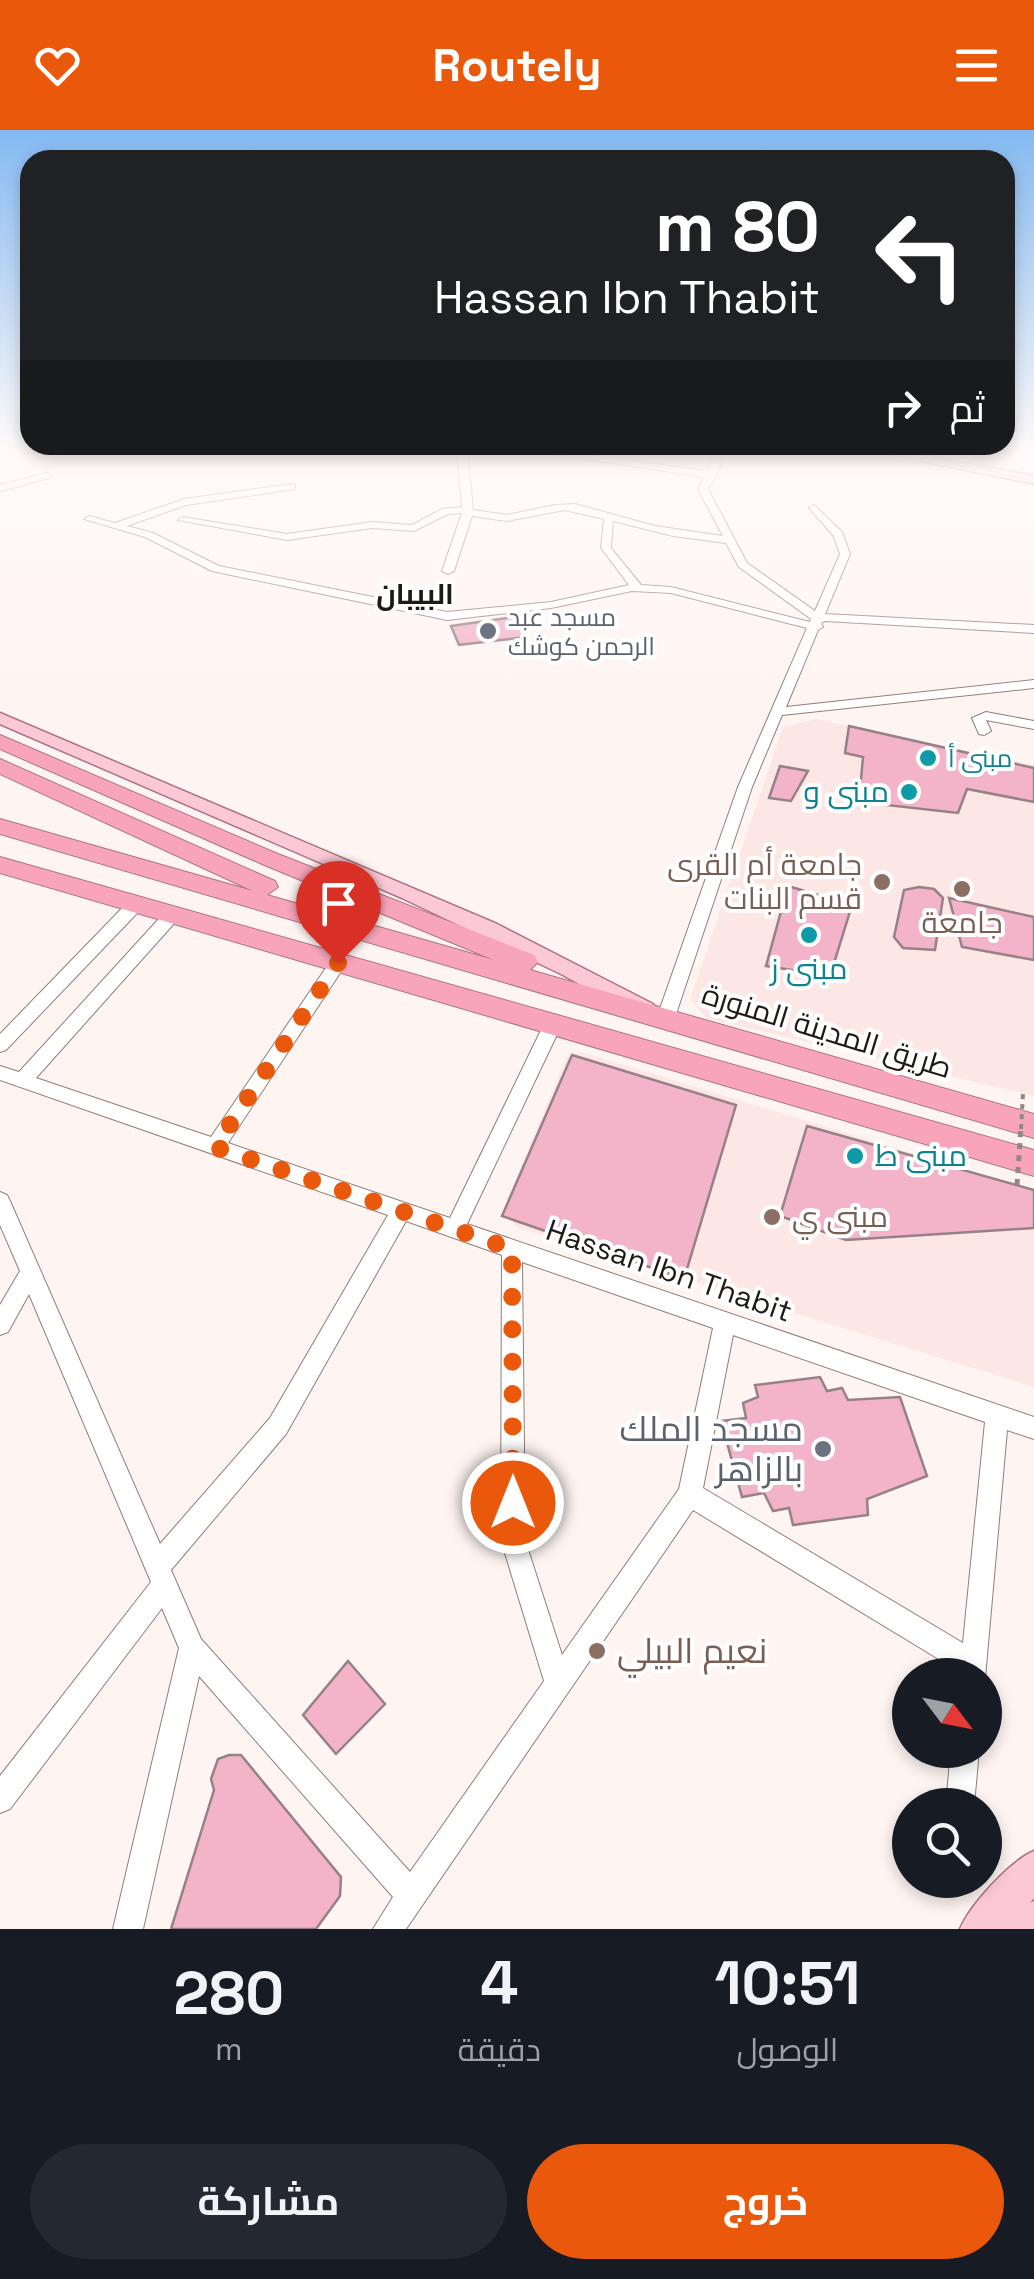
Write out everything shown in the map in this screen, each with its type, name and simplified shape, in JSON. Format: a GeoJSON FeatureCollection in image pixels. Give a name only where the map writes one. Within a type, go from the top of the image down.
{"type":"FeatureCollection","features":[{"type":"Feature","properties":{"kind":"highway"},"geometry":{"type":"LineString","coordinates":[[0,741],[253,851],[576,983],[602,1002]]}},
{"type":"Feature","properties":{"kind":"highway"},"geometry":{"type":"LineString","coordinates":[[0,766],[345,921],[566,1002],[602,1002]]}},
{"type":"Feature","properties":{"kind":"highway"},"geometry":{"type":"LineString","coordinates":[[0,826],[602,1002]]}},
{"type":"Feature","properties":{"kind":"highway"},"geometry":{"type":"LineString","coordinates":[[0,838],[578,1020],[622,1046]]}},
{"type":"Feature","properties":{"kind":"highway"},"geometry":{"type":"LineString","coordinates":[[0,865],[622,1046],[1026,1174]]}},
{"type":"Feature","properties":{"kind":"highway","name":"طريق المدينة المنورة"},"geometry":{"type":"LineString","coordinates":[[602,1002],[657,1014],[1034,1126]]}},
{"type":"Feature","properties":{"kind":"main road"},"geometry":{"type":"LineString","coordinates":[[0,718],[480,927],[582,973],[657,1014]]}},
{"type":"Feature","properties":{"kind":"main road"},"geometry":{"type":"LineString","coordinates":[[979,1929],[1034,1870]]}},
{"type":"Feature","properties":{"kind":"main road"},"geometry":{"type":"LineString","coordinates":[[1012,1929],[1034,1920]]}},
{"type":"Feature","properties":{"kind":"street"},"geometry":{"type":"LineString","coordinates":[[136,532],[216,568],[447,616],[637,588],[671,590],[820,621],[1034,629]]}},
{"type":"Feature","properties":{"kind":"street"},"geometry":{"type":"LineString","coordinates":[[156,539],[173,532]]}},
{"type":"Feature","properties":{"kind":"street"},"geometry":{"type":"LineString","coordinates":[[256,532],[287,537],[323,532]]}},
{"type":"Feature","properties":{"kind":"street"},"geometry":{"type":"LineString","coordinates":[[448,571],[460,532]]}},
{"type":"Feature","properties":{"kind":"street"},"geometry":{"type":"LineString","coordinates":[[607,532],[606,548],[637,588]]}},
{"type":"Feature","properties":{"kind":"street"},"geometry":{"type":"LineString","coordinates":[[661,532],[728,540]]}},
{"type":"Feature","properties":{"kind":"street"},"geometry":{"type":"LineString","coordinates":[[724,532],[743,565],[820,621]]}},
{"type":"Feature","properties":{"kind":"street"},"geometry":{"type":"LineString","coordinates":[[657,1014],[744,787],[820,621],[845,554],[836,532]]}},
{"type":"Feature","properties":{"kind":"street"},"geometry":{"type":"LineString","coordinates":[[778,712],[1034,684]]}},
{"type":"Feature","properties":{"kind":"street"},"geometry":{"type":"LineString","coordinates":[[984,731],[979,718],[986,716],[1034,725]]}},
{"type":"Feature","properties":{"kind":"street"},"geometry":{"type":"LineString","coordinates":[[0,1045],[136,904]]}},
{"type":"Feature","properties":{"kind":"street"},"geometry":{"type":"LineString","coordinates":[[22,1081],[172,915]]}},
{"type":"Feature","properties":{"kind":"street"},"geometry":{"type":"LineString","coordinates":[[215,1147],[338,963]]}},
{"type":"Feature","properties":{"kind":"street"},"geometry":{"type":"LineString","coordinates":[[455,1229],[552,1026]]}},
{"type":"Feature","properties":{"kind":"street","name":"Hassan Ibn Thabit"},"geometry":{"type":"LineString","coordinates":[[0,1074],[1034,1428]]}},
{"type":"Feature","properties":{"kind":"street"},"geometry":{"type":"LineString","coordinates":[[0,1201],[192,1648],[412,1894]]}},
{"type":"Feature","properties":{"kind":"street"},"geometry":{"type":"LineString","coordinates":[[0,1799],[161,1576],[278,1426],[401,1211]]}},
{"type":"Feature","properties":{"kind":"street"},"geometry":{"type":"LineString","coordinates":[[512,1249],[513,1540],[558,1684]]}},
{"type":"Feature","properties":{"kind":"street"},"geometry":{"type":"LineString","coordinates":[[0,1292],[30,1272]]}},
{"type":"Feature","properties":{"kind":"street"},"geometry":{"type":"LineString","coordinates":[[0,1325],[30,1272]]}},
{"type":"Feature","properties":{"kind":"street"},"geometry":{"type":"LineString","coordinates":[[388,1929],[690,1494],[725,1322]]}},
{"type":"Feature","properties":{"kind":"street"},"geometry":{"type":"LineString","coordinates":[[974,1658],[997,1416]]}},
{"type":"Feature","properties":{"kind":"street"},"geometry":{"type":"LineString","coordinates":[[690,1494],[954,1658]]}},
{"type":"Feature","properties":{"kind":"street"},"geometry":{"type":"LineString","coordinates":[[128,1929],[192,1648]]}},
{"type":"Feature","properties":{"kind":"path"},"geometry":{"type":"LineString","coordinates":[[1024,1093],[1026,1174]]}},
{"type":"Feature","properties":{"kind":"shaded area","name":"جامعة أم القرى قسم البنات"},"geometry":{"type":"Polygon","coordinates":[[[816,719],[1034,765],[1034,1096],[706,1018],[690,999],[783,727],[816,719]]]}},
{"type":"Feature","properties":{"kind":"shaded area","name":"مبنى ي"},"geometry":{"type":"Polygon","coordinates":[[[581,1052],[1034,1190],[1034,1387],[516,1227],[504,1207],[566,1058],[581,1052]]]}},
{"type":"Feature","properties":{"kind":"building","name":"مسجد عبد الرحمن كوشك"},"geometry":{"type":"Polygon","coordinates":[[[514,617],[526,637],[459,645],[451,626],[514,617]]]}},
{"type":"Feature","properties":{"kind":"building"},"geometry":{"type":"Polygon","coordinates":[[[849,726],[1034,768],[1034,802],[967,789],[958,813],[859,802],[863,757],[845,753],[849,726]]]}},
{"type":"Feature","properties":{"kind":"building"},"geometry":{"type":"Polygon","coordinates":[[[780,766],[808,771],[791,801],[769,798],[780,766]]]}},
{"type":"Feature","properties":{"kind":"building","name":"مبنى ز"},"geometry":{"type":"Polygon","coordinates":[[[788,886],[852,905],[830,976],[766,966],[788,886]]]}},
{"type":"Feature","properties":{"kind":"building"},"geometry":{"type":"Polygon","coordinates":[[[934,889],[943,898],[935,950],[903,948],[894,937],[904,890],[934,889]]]}},
{"type":"Feature","properties":{"kind":"building"},"geometry":{"type":"Polygon","coordinates":[[[949,898],[1034,917],[1034,960],[962,947],[949,898]]]}},
{"type":"Feature","properties":{"kind":"building","name":"مبنى ي"},"geometry":{"type":"Polygon","coordinates":[[[572,1055],[736,1105],[684,1279],[502,1216],[572,1055]]]}},
{"type":"Feature","properties":{"kind":"building","name":"مبنى ط"},"geometry":{"type":"Polygon","coordinates":[[[807,1126],[1034,1190],[1034,1228],[846,1240],[780,1216],[807,1126]]]}},
{"type":"Feature","properties":{"kind":"building","name":"مسجد الملك بالزاهر"},"geometry":{"type":"Polygon","coordinates":[[[820,1377],[827,1391],[842,1388],[848,1400],[900,1397],[927,1476],[867,1499],[868,1515],[793,1525],[789,1508],[773,1511],[764,1493],[742,1497],[721,1421],[746,1418],[743,1403],[758,1397],[755,1385],[820,1377]]]}},
{"type":"Feature","properties":{"kind":"building"},"geometry":{"type":"Polygon","coordinates":[[[348,1661],[385,1704],[336,1754],[303,1715],[348,1661]]]}},
{"type":"Feature","properties":{"kind":"building"},"geometry":{"type":"Polygon","coordinates":[[[241,1755],[341,1877],[340,1896],[316,1929],[171,1929],[214,1790],[211,1779],[218,1759],[241,1755]]]}},
{"type":"Feature","properties":{"kind":"place","name":"مسجد عبد الرحمن كوشك"},"geometry":{"type":"Point","coordinates":[488,631]}},
{"type":"Feature","properties":{"kind":"place","name":"مبنى أ"},"geometry":{"type":"Point","coordinates":[928,758]}},
{"type":"Feature","properties":{"kind":"place","name":"مبنى و"},"geometry":{"type":"Point","coordinates":[909,792]}},
{"type":"Feature","properties":{"kind":"place","name":"جامعة أم القرى قسم البنات"},"geometry":{"type":"Point","coordinates":[882,882]}},
{"type":"Feature","properties":{"kind":"place","name":"جامعة"},"geometry":{"type":"Point","coordinates":[962,889]}},
{"type":"Feature","properties":{"kind":"place","name":"مبنى ز"},"geometry":{"type":"Point","coordinates":[809,935]}},
{"type":"Feature","properties":{"kind":"place","name":"مبنى ط"},"geometry":{"type":"Point","coordinates":[855,1156]}},
{"type":"Feature","properties":{"kind":"place","name":"مبنى ي"},"geometry":{"type":"Point","coordinates":[772,1217]}},
{"type":"Feature","properties":{"kind":"place","name":"مسجد الملك بالزاهر"},"geometry":{"type":"Point","coordinates":[823,1449]}},
{"type":"Feature","properties":{"kind":"place","name":"نعيم البيلي"},"geometry":{"type":"Point","coordinates":[597,1651]}},
{"type":"Feature","properties":{"kind":"district","name":"البيبان"},"geometry":{"type":"Point","coordinates":[415,594]}},
{"type":"Feature","properties":{"kind":"route"},"geometry":{"type":"LineString","coordinates":[[338,963],[215,1147],[512,1249],[513,1503]]}}]}
